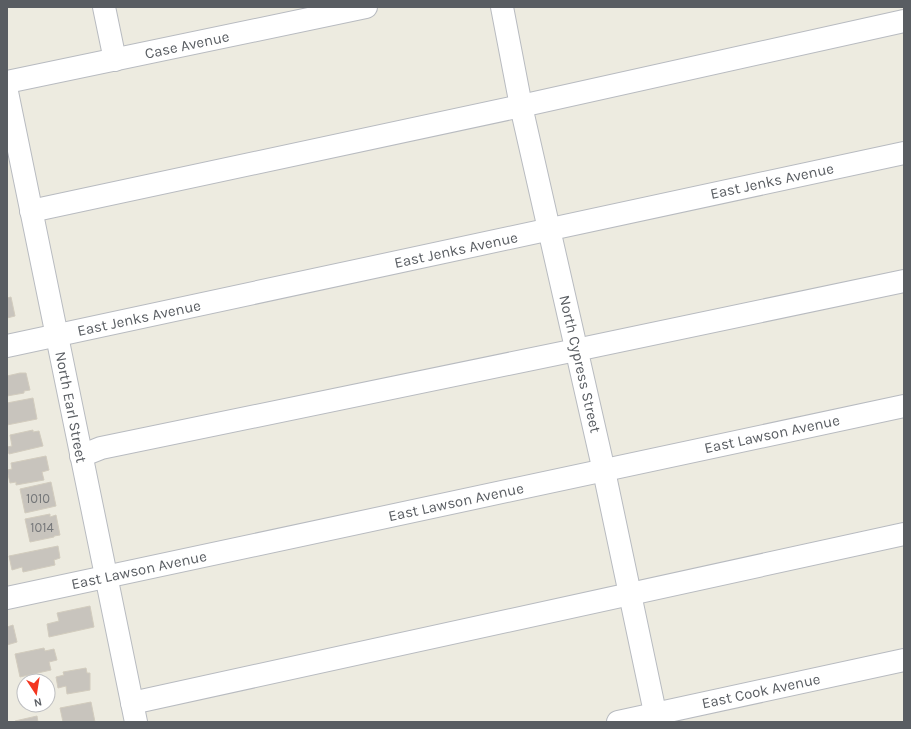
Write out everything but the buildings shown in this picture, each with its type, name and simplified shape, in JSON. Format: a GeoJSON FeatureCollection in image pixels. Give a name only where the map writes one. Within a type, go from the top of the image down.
{"type":"FeatureCollection","features":[{"type":"Feature","properties":{"kind":"street"},"geometry":{"type":"LineString","coordinates":[[104,7],[115,60]]}},
{"type":"Feature","properties":{"kind":"street","name":"Case Avenue"},"geometry":{"type":"LineString","coordinates":[[7,82],[366,7]]}},
{"type":"Feature","properties":{"kind":"street","name":"North Cypress Street"},"geometry":{"type":"LineString","coordinates":[[502,7],[521,106],[604,470],[656,718]]}},
{"type":"Feature","properties":{"kind":"street"},"geometry":{"type":"LineString","coordinates":[[31,211],[521,106],[904,21]]}},
{"type":"Feature","properties":{"kind":"street","name":"North Earl Street"},"geometry":{"type":"LineString","coordinates":[[7,92],[105,577],[134,712]]}},
{"type":"Feature","properties":{"kind":"street","name":"East Jenks Avenue"},"geometry":{"type":"LineString","coordinates":[[7,346],[904,153]]}},
{"type":"Feature","properties":{"kind":"street"},"geometry":{"type":"LineString","coordinates":[[81,456],[101,448],[904,281]]}},
{"type":"Feature","properties":{"kind":"street","name":"East Lawson Avenue"},"geometry":{"type":"LineString","coordinates":[[7,598],[904,406]]}},
{"type":"Feature","properties":{"kind":"street"},"geometry":{"type":"LineString","coordinates":[[134,712],[630,595],[904,534]]}},
{"type":"Feature","properties":{"kind":"street","name":"East Cook Avenue"},"geometry":{"type":"LineString","coordinates":[[618,722],[656,718],[904,660]]}}]}
